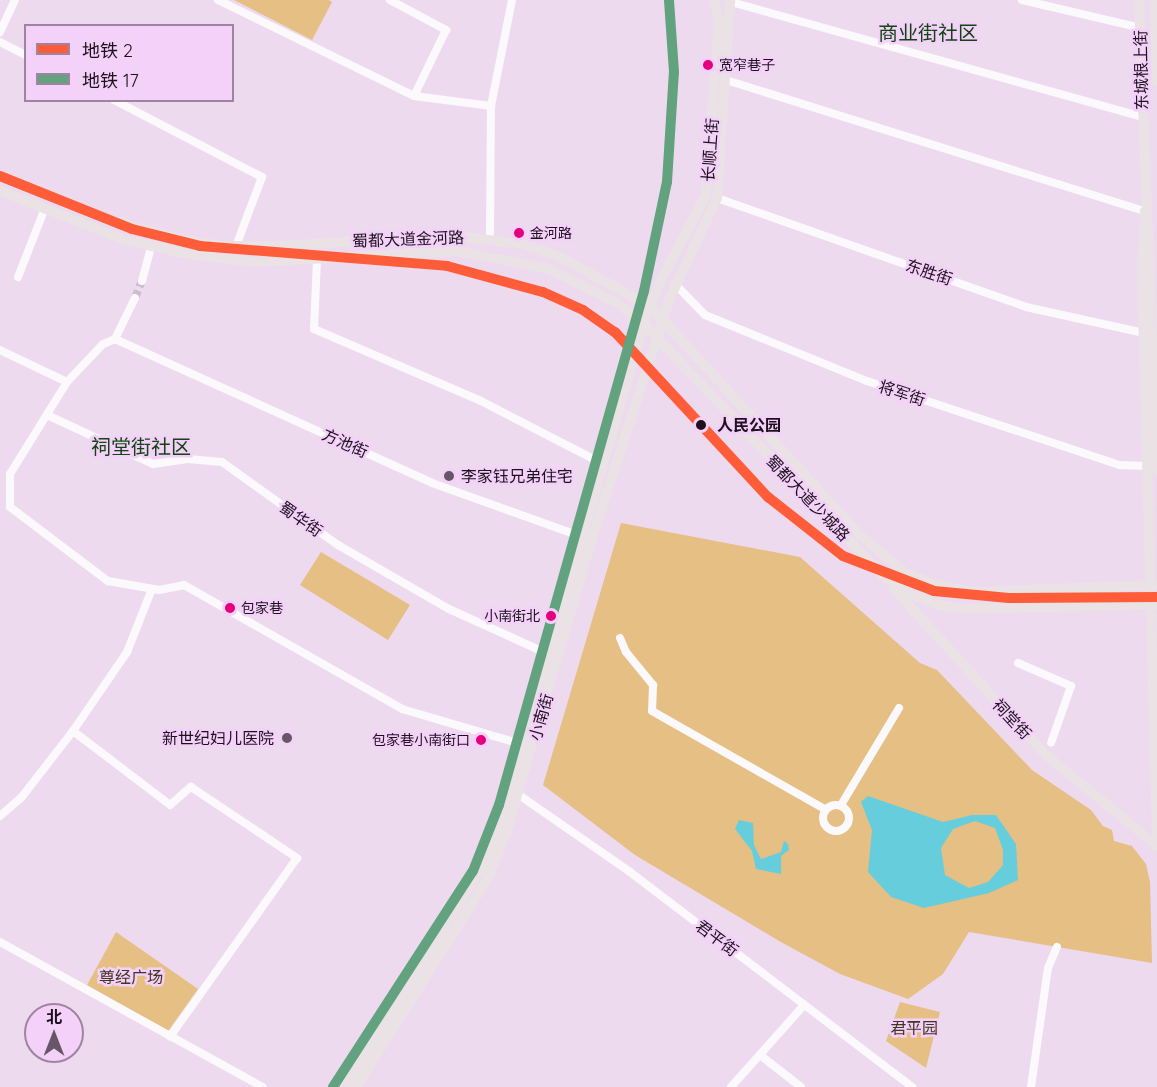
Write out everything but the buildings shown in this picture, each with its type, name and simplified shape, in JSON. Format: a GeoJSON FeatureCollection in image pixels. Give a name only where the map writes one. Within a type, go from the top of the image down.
{"type":"FeatureCollection","features":[{"type":"Feature","properties":{"kind":"main road","name":"长顺上街"},"geometry":{"type":"LineString","coordinates":[[644,324],[650,306],[706,195],[719,20],[714,0]]}},
{"type":"Feature","properties":{"kind":"main road","name":"东城根上街"},"geometry":{"type":"LineString","coordinates":[[1139,0],[1145,211],[1146,466],[1154,585],[1157,837]]}},
{"type":"Feature","properties":{"kind":"main road","name":"东城根上街"},"geometry":{"type":"LineString","coordinates":[[1155,0],[1157,81]]}},
{"type":"Feature","properties":{"kind":"main road","name":"长顺上街"},"geometry":{"type":"LineString","coordinates":[[663,318],[675,284],[717,198],[731,1]]}},
{"type":"Feature","properties":{"kind":"main road","name":"蜀都大道金河路"},"geometry":{"type":"LineString","coordinates":[[0,175],[149,232],[236,246],[446,235],[490,238],[560,257],[650,306],[663,318]]}},
{"type":"Feature","properties":{"kind":"main road","name":"蜀都大道金河路"},"geometry":{"type":"LineString","coordinates":[[0,190],[151,248],[252,262],[317,260],[440,251],[509,258],[572,277],[644,324]]}},
{"type":"Feature","properties":{"kind":"main road","name":"东城根上街"},"geometry":{"type":"LineString","coordinates":[[1145,211],[1150,247],[1157,471]]}},
{"type":"Feature","properties":{"kind":"main road","name":"蜀都大道少城路"},"geometry":{"type":"LineString","coordinates":[[663,318],[860,535],[903,571],[932,584],[972,592],[1154,585]]}},
{"type":"Feature","properties":{"kind":"main road","name":"小南街"},"geometry":{"type":"LineString","coordinates":[[356,1087],[487,880],[519,795],[591,542],[663,318]]}},
{"type":"Feature","properties":{"kind":"main road","name":"蜀都大道少城路"},"geometry":{"type":"LineString","coordinates":[[644,324],[882,575],[901,590],[942,606],[1154,604]]}},
{"type":"Feature","properties":{"kind":"main road","name":"小南街"},"geometry":{"type":"LineString","coordinates":[[345,1087],[484,868],[548,654],[601,463],[644,324]]}},
{"type":"Feature","properties":{"kind":"main road","name":"祠堂街"},"geometry":{"type":"LineString","coordinates":[[882,575],[1046,755],[1157,846]]}},
{"type":"Feature","properties":{"kind":"street"},"geometry":{"type":"LineString","coordinates":[[0,32],[15,0]]}},
{"type":"Feature","properties":{"kind":"street"},"geometry":{"type":"LineString","coordinates":[[218,0],[414,96],[491,106]]}},
{"type":"Feature","properties":{"kind":"street"},"geometry":{"type":"LineString","coordinates":[[390,0],[446,30],[414,96]]}},
{"type":"Feature","properties":{"kind":"street"},"geometry":{"type":"LineString","coordinates":[[490,238],[491,106],[512,0]]}},
{"type":"Feature","properties":{"kind":"street"},"geometry":{"type":"LineString","coordinates":[[1023,0],[1141,28]]}},
{"type":"Feature","properties":{"kind":"street"},"geometry":{"type":"LineString","coordinates":[[731,1],[1142,117]]}},
{"type":"Feature","properties":{"kind":"street"},"geometry":{"type":"LineString","coordinates":[[0,42],[24,54]]}},
{"type":"Feature","properties":{"kind":"street"},"geometry":{"type":"LineString","coordinates":[[726,80],[1145,211]]}},
{"type":"Feature","properties":{"kind":"street"},"geometry":{"type":"LineString","coordinates":[[118,102],[262,177],[236,246]]}},
{"type":"Feature","properties":{"kind":"street","name":"东胜街"},"geometry":{"type":"LineString","coordinates":[[717,198],[1026,307],[1144,333]]}},
{"type":"Feature","properties":{"kind":"street"},"geometry":{"type":"LineString","coordinates":[[18,277],[45,208]]}},
{"type":"Feature","properties":{"kind":"street"},"geometry":{"type":"LineString","coordinates":[[142,281],[151,248]]}},
{"type":"Feature","properties":{"kind":"street"},"geometry":{"type":"LineString","coordinates":[[317,260],[314,329],[482,401],[601,463]]}},
{"type":"Feature","properties":{"kind":"street","name":"将军街"},"geometry":{"type":"LineString","coordinates":[[675,284],[705,315],[867,381],[1119,465],[1146,466]]}},
{"type":"Feature","properties":{"kind":"street"},"geometry":{"type":"LineString","coordinates":[[135,298],[115,339],[103,344],[67,382],[10,474],[4,485],[10,507],[108,581],[152,589],[184,585],[402,709],[521,744]]}},
{"type":"Feature","properties":{"kind":"street","name":"方池街"},"geometry":{"type":"LineString","coordinates":[[115,339],[432,483],[580,536]]}},
{"type":"Feature","properties":{"kind":"street"},"geometry":{"type":"LineString","coordinates":[[0,350],[67,382]]}},
{"type":"Feature","properties":{"kind":"street","name":"蜀华街"},"geometry":{"type":"LineString","coordinates":[[47,415],[153,464],[188,459],[222,462],[338,545],[449,609],[548,654]]}},
{"type":"Feature","properties":{"kind":"street"},"geometry":{"type":"LineString","coordinates":[[0,816],[21,798],[73,732],[127,652],[152,589]]}},
{"type":"Feature","properties":{"kind":"street"},"geometry":{"type":"LineString","coordinates":[[620,638],[626,652],[653,685],[652,711],[826,810],[841,806],[899,708]]}},
{"type":"Feature","properties":{"kind":"street"},"geometry":{"type":"LineString","coordinates":[[1018,663],[1071,686],[1051,742]]}},
{"type":"Feature","properties":{"kind":"street"},"geometry":{"type":"LineString","coordinates":[[73,732],[170,805],[191,787],[297,858],[170,1037]]}},
{"type":"Feature","properties":{"kind":"street","name":"君平街"},"geometry":{"type":"LineString","coordinates":[[519,795],[630,872],[912,1087]]}},
{"type":"Feature","properties":{"kind":"street"},"geometry":{"type":"LineString","coordinates":[[826,810],[826,826],[842,830],[849,815],[841,806]]}},
{"type":"Feature","properties":{"kind":"street"},"geometry":{"type":"LineString","coordinates":[[0,942],[263,1087]]}},
{"type":"Feature","properties":{"kind":"street"},"geometry":{"type":"LineString","coordinates":[[1031,1087],[1048,968],[1057,947]]}},
{"type":"Feature","properties":{"kind":"street"},"geometry":{"type":"LineString","coordinates":[[731,1087],[804,1005]]}},
{"type":"Feature","properties":{"kind":"street"},"geometry":{"type":"LineString","coordinates":[[760,1055],[801,1087]]}},
{"type":"Feature","properties":{"kind":"green space"},"geometry":{"type":"Polygon","coordinates":[[[234,0],[329,0],[332,2],[312,40],[234,0]]]}},
{"type":"Feature","properties":{"kind":"green space"},"geometry":{"type":"Polygon","coordinates":[[[621,523],[800,557],[920,663],[937,670],[1032,770],[1091,810],[1103,826],[1112,830],[1114,841],[1132,846],[1146,864],[1150,882],[1152,963],[969,932],[943,974],[908,999],[840,974],[779,941],[635,855],[543,785],[621,523]]]}},
{"type":"Feature","properties":{"kind":"green space"},"geometry":{"type":"Polygon","coordinates":[[[321,552],[410,605],[388,640],[300,585],[321,552]]]}},
{"type":"Feature","properties":{"kind":"green space","name":"尊经广场"},"geometry":{"type":"Polygon","coordinates":[[[116,932],[198,989],[168,1031],[87,985],[116,932]]]}},
{"type":"Feature","properties":{"kind":"green space","name":"君平园"},"geometry":{"type":"Polygon","coordinates":[[[900,1002],[940,1012],[926,1068],[886,1041],[900,1002]]]}},
{"type":"Feature","properties":{"kind":"water"},"geometry":{"type":"Polygon","coordinates":[[[868,796],[943,822],[972,815],[996,815],[1016,844],[1018,880],[989,893],[924,908],[891,897],[868,872],[872,830],[861,802],[868,796]],[[975,821],[953,829],[941,848],[945,875],[969,888],[988,882],[1003,865],[1003,850],[995,828],[975,821]]]}},
{"type":"Feature","properties":{"kind":"water"},"geometry":{"type":"Polygon","coordinates":[[[739,820],[753,823],[754,845],[761,859],[781,852],[784,841],[788,844],[789,850],[781,856],[781,874],[756,869],[752,851],[735,829],[739,820]]]}},
{"type":"Feature","properties":{"kind":"tunnel"},"geometry":{"type":"LineString","coordinates":[[135,298],[142,281]]}},
{"type":"Feature","properties":{"kind":"metro line","name":"17"},"geometry":{"type":"LineString","coordinates":[[333,1087],[473,871],[499,805],[644,291],[667,182],[674,72],[669,0]]}},
{"type":"Feature","properties":{"kind":"metro line","name":"2"},"geometry":{"type":"LineString","coordinates":[[0,176],[132,229],[200,246],[447,266],[543,292],[583,310],[615,332],[768,497],[843,556],[934,591],[1009,598],[1157,597]]}},
{"type":"Feature","properties":{"kind":"place","name":"宽窄巷子"},"geometry":{"type":"Point","coordinates":[708,65]}},
{"type":"Feature","properties":{"kind":"place","name":"金河路"},"geometry":{"type":"Point","coordinates":[519,233]}},
{"type":"Feature","properties":{"kind":"place","name":"人民公园"},"geometry":{"type":"Point","coordinates":[701,425]}},
{"type":"Feature","properties":{"kind":"place","name":"李家钰兄弟住宅"},"geometry":{"type":"Point","coordinates":[449,476]}},
{"type":"Feature","properties":{"kind":"place","name":"包家巷"},"geometry":{"type":"Point","coordinates":[230,608]}},
{"type":"Feature","properties":{"kind":"place","name":"小南街北"},"geometry":{"type":"Point","coordinates":[551,616]}},
{"type":"Feature","properties":{"kind":"place","name":"新世纪妇儿医院"},"geometry":{"type":"Point","coordinates":[287,738]}},
{"type":"Feature","properties":{"kind":"place","name":"包家巷小南街口"},"geometry":{"type":"Point","coordinates":[481,740]}},
{"type":"Feature","properties":{"kind":"district","name":"商业街社区"},"geometry":{"type":"Point","coordinates":[928,32]}},
{"type":"Feature","properties":{"kind":"district","name":"祠堂街社区"},"geometry":{"type":"Point","coordinates":[141,446]}}]}
